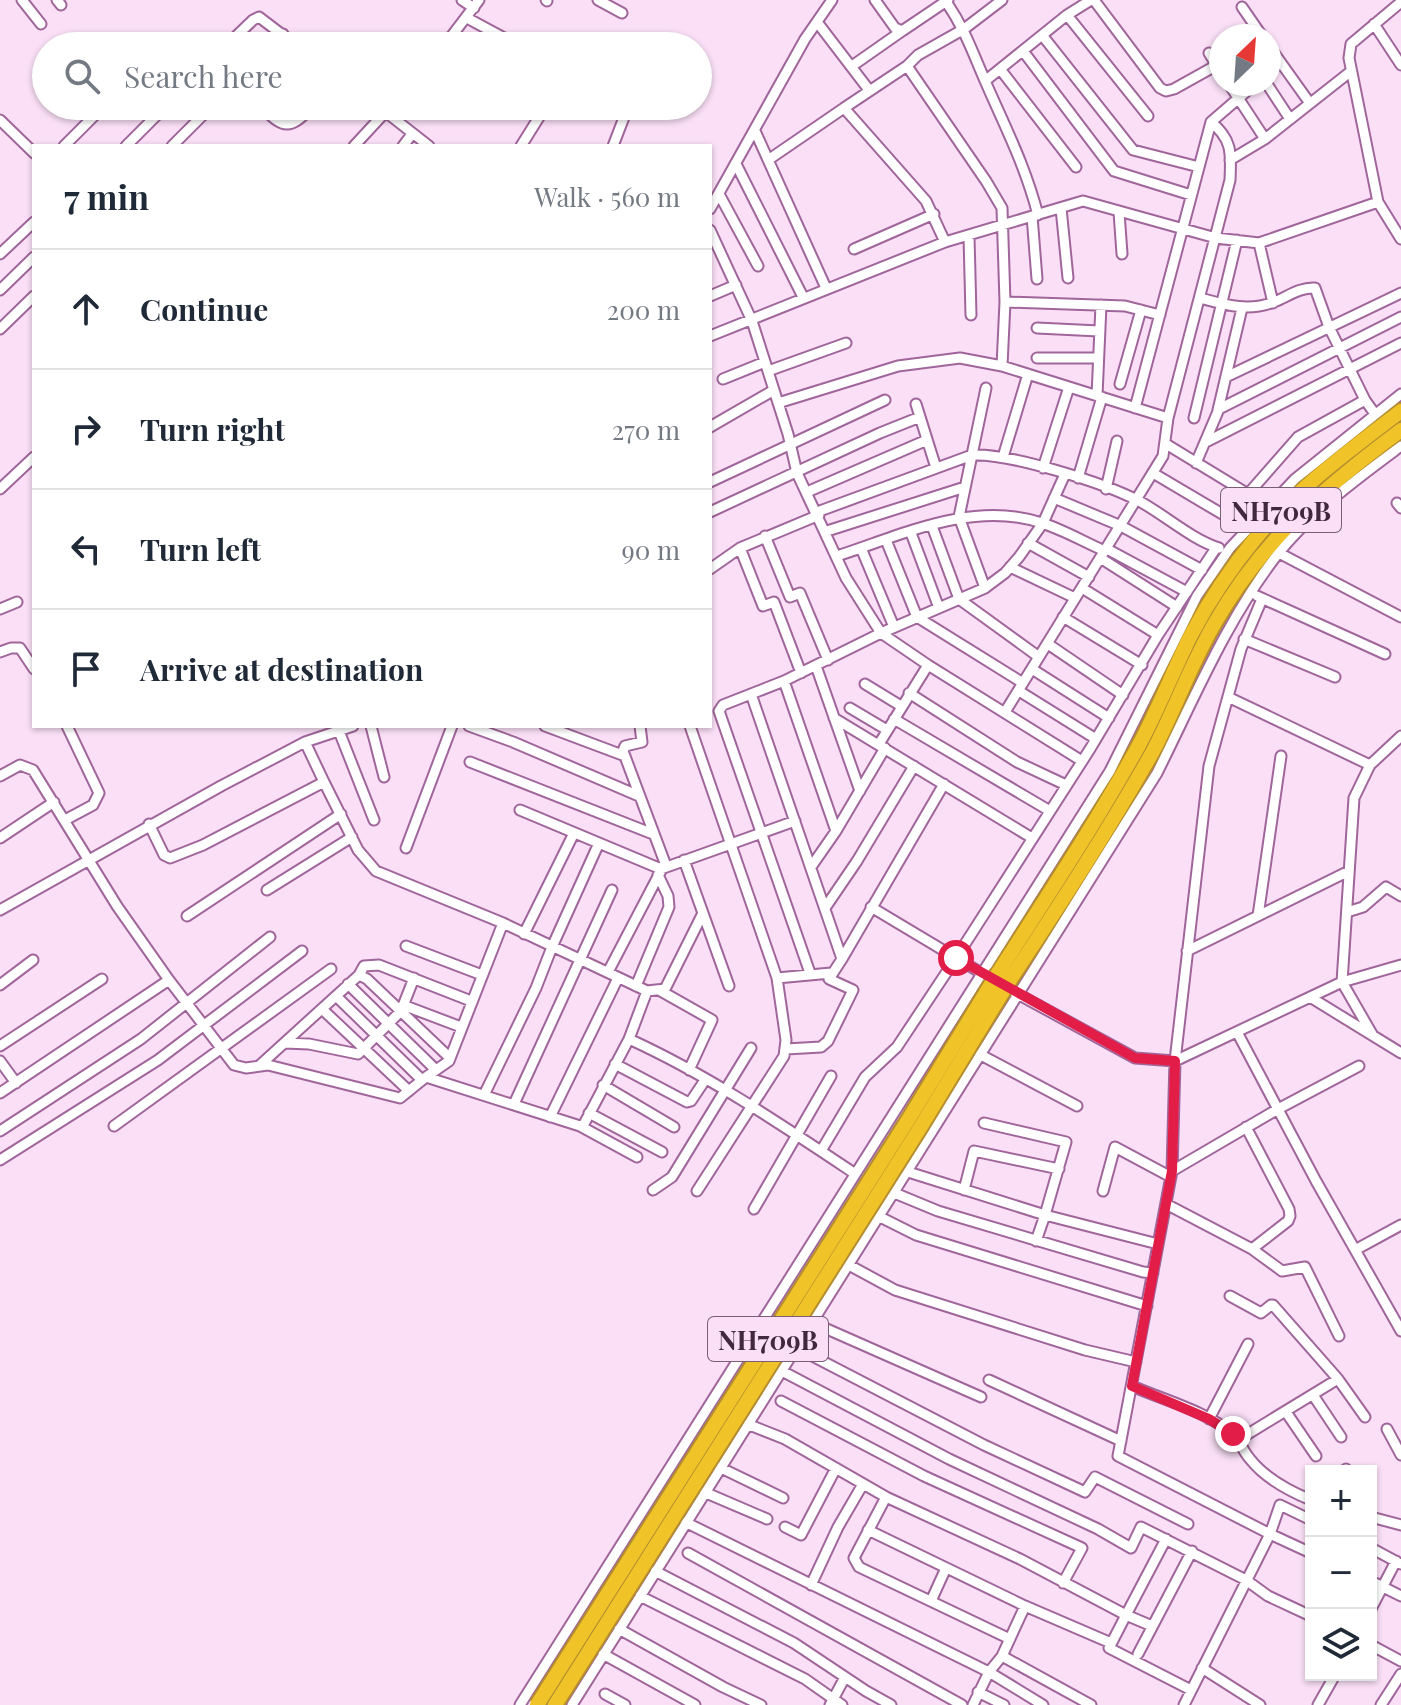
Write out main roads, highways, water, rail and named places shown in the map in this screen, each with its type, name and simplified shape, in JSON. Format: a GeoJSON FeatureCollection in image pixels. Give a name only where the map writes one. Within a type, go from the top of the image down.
{"type":"FeatureCollection","features":[{"type":"Feature","properties":{"kind":"highway","name":"NH709B"},"geometry":{"type":"LineString","coordinates":[[537,1705],[1112,792],[1142,739],[1202,616],[1227,575],[1256,537],[1298,493],[1401,411]]}},
{"type":"Feature","properties":{"kind":"highway","name":"NH709B"},"geometry":{"type":"LineString","coordinates":[[555,1705],[1125,799],[1154,748],[1204,643],[1239,583],[1302,509],[1401,430]]}}]}
